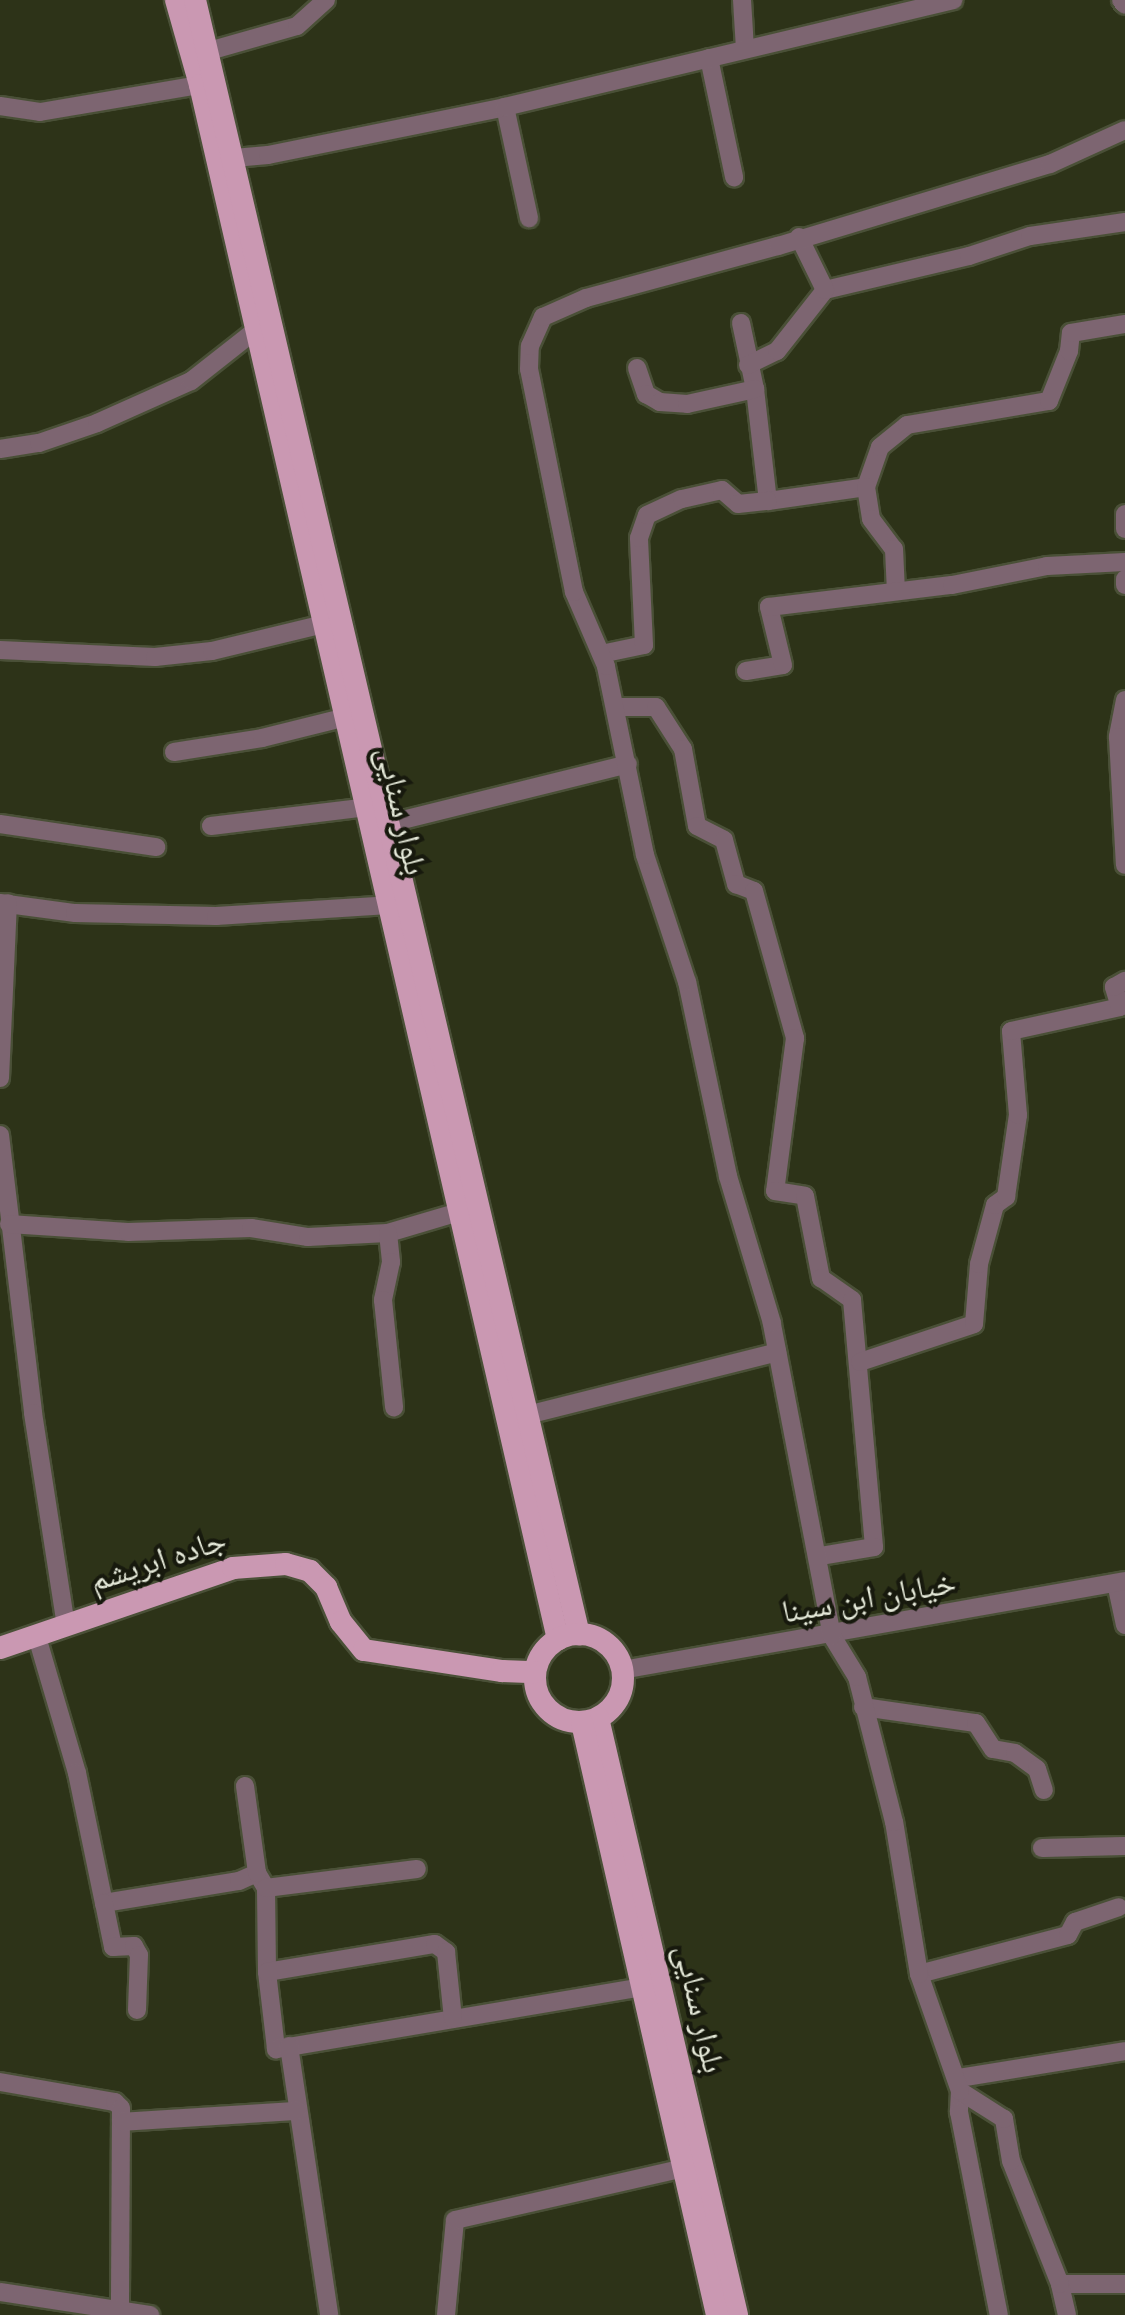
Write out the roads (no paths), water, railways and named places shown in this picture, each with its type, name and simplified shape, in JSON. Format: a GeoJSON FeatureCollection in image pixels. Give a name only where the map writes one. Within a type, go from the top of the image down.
{"type":"FeatureCollection","features":[{"type":"Feature","properties":{"kind":"main road","name":"بلوار سنایی"},"geometry":{"type":"LineString","coordinates":[[176,0],[200,85],[390,905],[468,1209],[569,1636]]}},
{"type":"Feature","properties":{"kind":"main road","name":"بلوار سنایی"},"geometry":{"type":"LineString","coordinates":[[195,0],[390,823],[468,1209],[527,1416],[569,1636]]}},
{"type":"Feature","properties":{"kind":"main road","name":"جاده ابریشم"},"geometry":{"type":"LineString","coordinates":[[0,1648],[234,1568],[286,1564],[310,1571],[326,1587],[341,1622],[364,1650],[502,1672],[534,1672]]}},
{"type":"Feature","properties":{"kind":"main road"},"geometry":{"type":"LineString","coordinates":[[569,1636],[602,1641],[622,1670],[616,1703],[590,1720],[550,1712],[537,1694],[534,1672],[542,1652],[569,1636]]}},
{"type":"Feature","properties":{"kind":"main road","name":"بلوار سنایی"},"geometry":{"type":"LineString","coordinates":[[590,1720],[642,1987],[717,2315]]}},
{"type":"Feature","properties":{"kind":"main road","name":"بلوار سنایی"},"geometry":{"type":"LineString","coordinates":[[590,1720],[737,2315]]}},
{"type":"Feature","properties":{"kind":"street"},"geometry":{"type":"LineString","coordinates":[[209,51],[298,26],[326,0]]}},
{"type":"Feature","properties":{"kind":"street"},"geometry":{"type":"LineString","coordinates":[[742,0],[745,49]]}},
{"type":"Feature","properties":{"kind":"street"},"geometry":{"type":"LineString","coordinates":[[234,158],[268,156],[505,106],[952,0]]}},
{"type":"Feature","properties":{"kind":"street"},"geometry":{"type":"LineString","coordinates":[[709,58],[734,176]]}},
{"type":"Feature","properties":{"kind":"street"},"geometry":{"type":"LineString","coordinates":[[0,106],[40,112],[200,85]]}},
{"type":"Feature","properties":{"kind":"street"},"geometry":{"type":"LineString","coordinates":[[505,106],[529,218]]}},
{"type":"Feature","properties":{"kind":"street"},"geometry":{"type":"LineString","coordinates":[[999,2315],[959,2112],[960,2084],[919,1974],[894,1822],[857,1678],[832,1636],[820,1556],[777,1352],[728,1176],[687,982],[645,855],[618,707],[601,654],[574,592],[529,369],[530,346],[543,316],[586,298],[1050,164],[1125,130]]}},
{"type":"Feature","properties":{"kind":"street"},"geometry":{"type":"LineString","coordinates":[[748,365],[777,351],[825,290],[969,256],[1030,236],[1125,222]]}},
{"type":"Feature","properties":{"kind":"street"},"geometry":{"type":"LineString","coordinates":[[800,237],[825,290]]}},
{"type":"Feature","properties":{"kind":"street"},"geometry":{"type":"LineString","coordinates":[[741,323],[768,501]]}},
{"type":"Feature","properties":{"kind":"street"},"geometry":{"type":"LineString","coordinates":[[896,590],[894,548],[870,519],[866,488],[880,447],[907,425],[1049,401],[1069,351],[1071,334],[1125,324]]}},
{"type":"Feature","properties":{"kind":"street"},"geometry":{"type":"LineString","coordinates":[[0,449],[39,443],[97,423],[191,381],[257,329]]}},
{"type":"Feature","properties":{"kind":"street"},"geometry":{"type":"LineString","coordinates":[[638,368],[646,394],[660,402],[687,404],[754,389]]}},
{"type":"Feature","properties":{"kind":"street"},"geometry":{"type":"LineString","coordinates":[[601,654],[644,645],[639,538],[647,515],[682,499],[722,490],[738,504],[866,488]]}},
{"type":"Feature","properties":{"kind":"street"},"geometry":{"type":"LineString","coordinates":[[1125,514],[1125,529]]}},
{"type":"Feature","properties":{"kind":"street"},"geometry":{"type":"LineString","coordinates":[[746,671],[783,665],[769,607],[1047,566],[1125,562]]}},
{"type":"Feature","properties":{"kind":"street"},"geometry":{"type":"LineString","coordinates":[[0,650],[156,656],[212,651],[324,624]]}},
{"type":"Feature","properties":{"kind":"street"},"geometry":{"type":"LineString","coordinates":[[1125,700],[1118,737],[1125,865]]}},
{"type":"Feature","properties":{"kind":"street"},"geometry":{"type":"LineString","coordinates":[[618,707],[656,707],[684,749],[698,826],[724,840],[736,884],[754,891],[796,1038],[775,1191],[804,1196],[821,1278],[852,1300],[874,1547],[820,1556]]}},
{"type":"Feature","properties":{"kind":"street"},"geometry":{"type":"LineString","coordinates":[[174,752],[346,718]]}},
{"type":"Feature","properties":{"kind":"street"},"geometry":{"type":"LineString","coordinates":[[390,823],[628,764]]}},
{"type":"Feature","properties":{"kind":"street"},"geometry":{"type":"LineString","coordinates":[[211,826],[367,807]]}},
{"type":"Feature","properties":{"kind":"street"},"geometry":{"type":"LineString","coordinates":[[0,824],[156,847]]}},
{"type":"Feature","properties":{"kind":"street"},"geometry":{"type":"LineString","coordinates":[[0,1078],[4,903],[75,912],[216,916],[390,905]]}},
{"type":"Feature","properties":{"kind":"street"},"geometry":{"type":"LineString","coordinates":[[860,1362],[974,1324],[979,1264],[995,1205],[1006,1197],[1018,1115],[1011,1031],[1120,1007],[1114,987],[1125,981]]}},
{"type":"Feature","properties":{"kind":"street"},"geometry":{"type":"LineString","coordinates":[[0,1136],[7,1236],[66,1625]]}},
{"type":"Feature","properties":{"kind":"street"},"geometry":{"type":"LineString","coordinates":[[7,1236],[251,1228],[308,1237],[388,1233],[468,1209]]}},
{"type":"Feature","properties":{"kind":"street"},"geometry":{"type":"LineString","coordinates":[[388,1233],[391,1262],[384,1315],[394,1406]]}},
{"type":"Feature","properties":{"kind":"street"},"geometry":{"type":"LineString","coordinates":[[527,1416],[777,1352]]}},
{"type":"Feature","properties":{"kind":"street"},"geometry":{"type":"LineString","coordinates":[[1120,1582],[1125,1626]]}},
{"type":"Feature","properties":{"kind":"street","name":"خیابان ابن سینا"},"geometry":{"type":"LineString","coordinates":[[622,1670],[832,1636],[1120,1582]]}},
{"type":"Feature","properties":{"kind":"street"},"geometry":{"type":"LineString","coordinates":[[37,1637],[77,1774],[113,1946],[134,1946],[139,1956],[137,2010]]}},
{"type":"Feature","properties":{"kind":"street"},"geometry":{"type":"LineString","coordinates":[[862,1707],[976,1723],[993,1749],[1015,1753],[1037,1769],[1044,1790]]}},
{"type":"Feature","properties":{"kind":"street"},"geometry":{"type":"LineString","coordinates":[[245,1786],[262,1880],[274,2046],[642,1987]]}},
{"type":"Feature","properties":{"kind":"street"},"geometry":{"type":"LineString","coordinates":[[1042,1848],[1125,1846]]}},
{"type":"Feature","properties":{"kind":"street"},"geometry":{"type":"LineString","coordinates":[[104,1903],[240,1882],[416,1868]]}},
{"type":"Feature","properties":{"kind":"street"},"geometry":{"type":"LineString","coordinates":[[919,1974],[1068,1935],[1075,1922],[1119,1907]]}},
{"type":"Feature","properties":{"kind":"street"},"geometry":{"type":"LineString","coordinates":[[267,1972],[436,1944],[446,1952],[453,2019]]}},
{"type":"Feature","properties":{"kind":"street"},"geometry":{"type":"LineString","coordinates":[[289,2046],[329,2315]]}},
{"type":"Feature","properties":{"kind":"street"},"geometry":{"type":"LineString","coordinates":[[960,2084],[1125,2051]]}},
{"type":"Feature","properties":{"kind":"street"},"geometry":{"type":"LineString","coordinates":[[0,2082],[115,2102],[121,2108],[120,2308]]}},
{"type":"Feature","properties":{"kind":"street"},"geometry":{"type":"LineString","coordinates":[[960,2084],[1004,2119],[1010,2161],[1060,2284],[1067,2315]]}},
{"type":"Feature","properties":{"kind":"street"},"geometry":{"type":"LineString","coordinates":[[120,2122],[298,2111]]}},
{"type":"Feature","properties":{"kind":"street"},"geometry":{"type":"LineString","coordinates":[[446,2315],[455,2220],[683,2168]]}},
{"type":"Feature","properties":{"kind":"street"},"geometry":{"type":"LineString","coordinates":[[1060,2284],[1125,2284]]}},
{"type":"Feature","properties":{"kind":"street"},"geometry":{"type":"LineString","coordinates":[[0,2292],[150,2315]]}}]}
